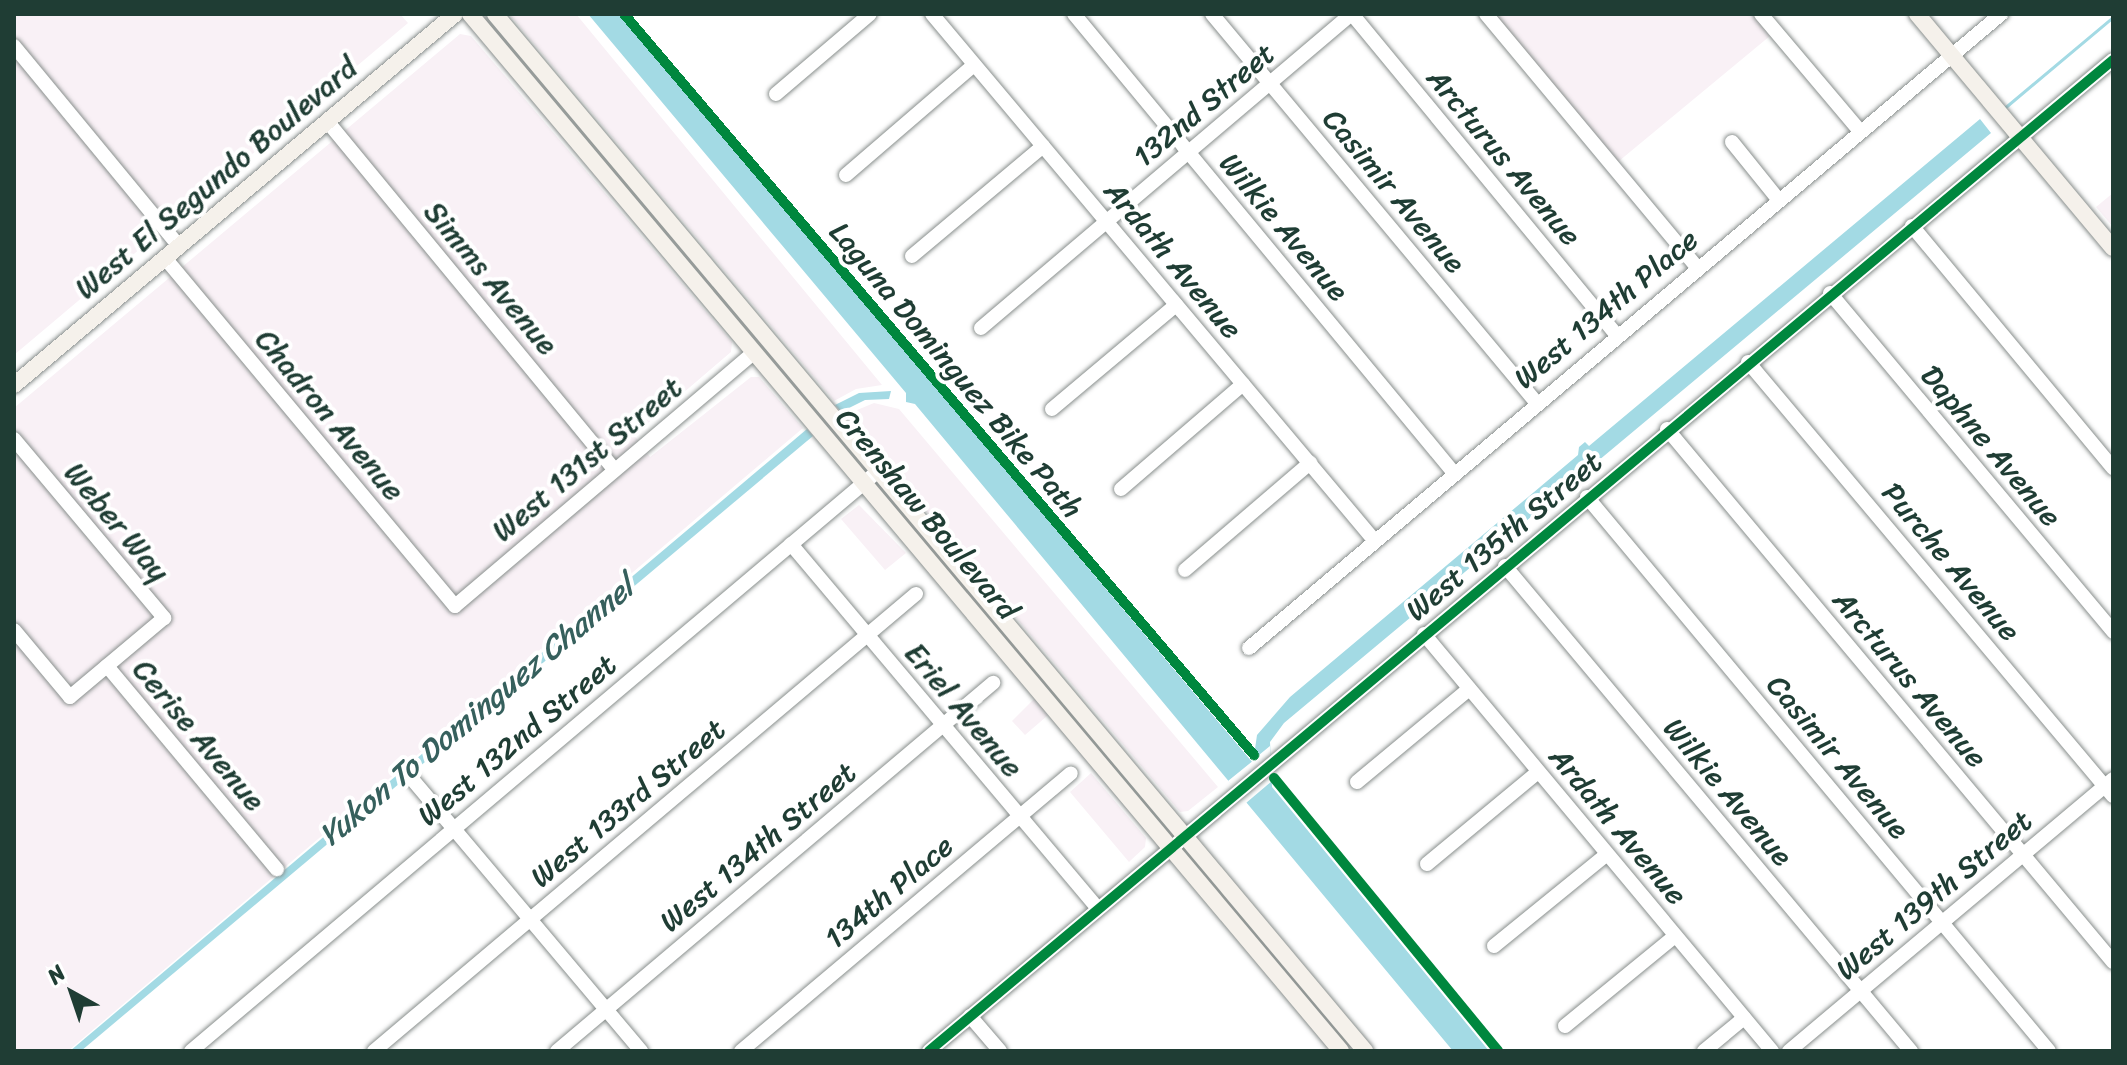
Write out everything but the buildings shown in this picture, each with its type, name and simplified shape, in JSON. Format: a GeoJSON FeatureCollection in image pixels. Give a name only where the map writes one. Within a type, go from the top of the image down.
{"type":"FeatureCollection","features":[{"type":"Feature","properties":{"kind":"main road","name":"West El Segundo Boulevard"},"geometry":{"type":"LineString","coordinates":[[14,385],[455,14]]}},
{"type":"Feature","properties":{"kind":"main road","name":"Crenshaw Boulevard"},"geometry":{"type":"LineString","coordinates":[[470,14],[1341,1051]]}},
{"type":"Feature","properties":{"kind":"main road","name":"Crenshaw Boulevard"},"geometry":{"type":"LineString","coordinates":[[495,14],[1365,1051]]}},
{"type":"Feature","properties":{"kind":"main road"},"geometry":{"type":"LineString","coordinates":[[1917,14],[2113,248]]}},
{"type":"Feature","properties":{"kind":"main road"},"geometry":{"type":"LineString","coordinates":[[754,352],[768,341]]}},
{"type":"Feature","properties":{"kind":"main road"},"geometry":{"type":"LineString","coordinates":[[1261,955],[1274,944]]}},
{"type":"Feature","properties":{"kind":"street"},"geometry":{"type":"LineString","coordinates":[[776,94],[870,14]]}},
{"type":"Feature","properties":{"kind":"street","name":"Ardath Avenue"},"geometry":{"type":"LineString","coordinates":[[932,14],[1374,540]]}},
{"type":"Feature","properties":{"kind":"street","name":"Wilkie Avenue"},"geometry":{"type":"LineString","coordinates":[[1074,14],[1454,473]]}},
{"type":"Feature","properties":{"kind":"street","name":"Casimir Avenue"},"geometry":{"type":"LineString","coordinates":[[1212,14],[1536,402]]}},
{"type":"Feature","properties":{"kind":"street","name":"132nd Street"},"geometry":{"type":"LineString","coordinates":[[981,328],[1351,14]]}},
{"type":"Feature","properties":{"kind":"street","name":"Arcturus Avenue"},"geometry":{"type":"LineString","coordinates":[[1351,14],[1616,334]]}},
{"type":"Feature","properties":{"kind":"street"},"geometry":{"type":"LineString","coordinates":[[1486,14],[1697,267]]}},
{"type":"Feature","properties":{"kind":"street"},"geometry":{"type":"LineString","coordinates":[[1761,14],[1860,131]]}},
{"type":"Feature","properties":{"kind":"street","name":"West 134th Place"},"geometry":{"type":"LineString","coordinates":[[1249,648],[1616,334],[2001,14]]}},
{"type":"Feature","properties":{"kind":"street"},"geometry":{"type":"LineString","coordinates":[[14,46],[179,246]]}},
{"type":"Feature","properties":{"kind":"street","name":"West 135th Street"},"geometry":{"type":"LineString","coordinates":[[929,1051],[1667,429],[2113,60]]}},
{"type":"Feature","properties":{"kind":"street"},"geometry":{"type":"LineString","coordinates":[[846,175],[974,65]]}},
{"type":"Feature","properties":{"kind":"street","name":"Simms Avenue"},"geometry":{"type":"LineString","coordinates":[[327,121],[614,469]]}},
{"type":"Feature","properties":{"kind":"street"},"geometry":{"type":"LineString","coordinates":[[1732,142],[1778,199]]}},
{"type":"Feature","properties":{"kind":"street"},"geometry":{"type":"LineString","coordinates":[[912,256],[1043,146]]}},
{"type":"Feature","properties":{"kind":"street"},"geometry":{"type":"LineString","coordinates":[[1912,226],[2113,468]]}},
{"type":"Feature","properties":{"kind":"street","name":"Chadron Avenue"},"geometry":{"type":"LineString","coordinates":[[165,258],[455,606]]}},
{"type":"Feature","properties":{"kind":"street","name":"Daphne Avenue"},"geometry":{"type":"LineString","coordinates":[[1830,293],[2113,632]]}},
{"type":"Feature","properties":{"kind":"street"},"geometry":{"type":"LineString","coordinates":[[1052,409],[1176,305]]}},
{"type":"Feature","properties":{"kind":"street","name":"West 131st Street"},"geometry":{"type":"LineString","coordinates":[[455,606],[754,352]]}},
{"type":"Feature","properties":{"kind":"street","name":"Purche Avenue"},"geometry":{"type":"LineString","coordinates":[[1748,362],[2110,787]]}},
{"type":"Feature","properties":{"kind":"street"},"geometry":{"type":"LineString","coordinates":[[1121,489],[1243,384]]}},
{"type":"Feature","properties":{"kind":"street","name":"Arcturus Avenue"},"geometry":{"type":"LineString","coordinates":[[1667,429],[2113,962]]}},
{"type":"Feature","properties":{"kind":"street","name":"Weber Way"},"geometry":{"type":"LineString","coordinates":[[14,439],[164,618],[107,666]]}},
{"type":"Feature","properties":{"kind":"street"},"geometry":{"type":"LineString","coordinates":[[1185,570],[1310,463]]}},
{"type":"Feature","properties":{"kind":"street","name":"West 132nd Street"},"geometry":{"type":"LineString","coordinates":[[191,1051],[878,471]]}},
{"type":"Feature","properties":{"kind":"street","name":"Casimir Avenue"},"geometry":{"type":"LineString","coordinates":[[1587,497],[2049,1051]]}},
{"type":"Feature","properties":{"kind":"street","name":"Eriel Avenue"},"geometry":{"type":"LineString","coordinates":[[791,544],[1097,908]]}},
{"type":"Feature","properties":{"kind":"street","name":"Wilkie Avenue"},"geometry":{"type":"LineString","coordinates":[[1505,566],[1911,1051]]}},
{"type":"Feature","properties":{"kind":"street","name":"West 133rd Street"},"geometry":{"type":"LineString","coordinates":[[374,1051],[916,594]]}},
{"type":"Feature","properties":{"kind":"street","name":"Cerise Avenue"},"geometry":{"type":"LineString","coordinates":[[14,630],[70,697],[107,666],[277,869]]}},
{"type":"Feature","properties":{"kind":"street","name":"Ardath Avenue"},"geometry":{"type":"LineString","coordinates":[[1424,634],[1772,1051]]}},
{"type":"Feature","properties":{"kind":"street","name":"West 134th Street"},"geometry":{"type":"LineString","coordinates":[[557,1051],[993,683]]}},
{"type":"Feature","properties":{"kind":"street"},"geometry":{"type":"LineString","coordinates":[[1357,782],[1469,689]]}},
{"type":"Feature","properties":{"kind":"street"},"geometry":{"type":"LineString","coordinates":[[1427,864],[1538,772]]}},
{"type":"Feature","properties":{"kind":"street","name":"134th Place"},"geometry":{"type":"LineString","coordinates":[[741,1051],[1071,773]]}},
{"type":"Feature","properties":{"kind":"street"},"geometry":{"type":"LineString","coordinates":[[412,779],[641,1051]]}},
{"type":"Feature","properties":{"kind":"street","name":"West 139th Street"},"geometry":{"type":"LineString","coordinates":[[1789,1051],[2023,855],[2110,787]]}},
{"type":"Feature","properties":{"kind":"street"},"geometry":{"type":"LineString","coordinates":[[1494,946],[1606,855]]}},
{"type":"Feature","properties":{"kind":"street"},"geometry":{"type":"LineString","coordinates":[[1565,1026],[1675,936]]}},
{"type":"Feature","properties":{"kind":"street"},"geometry":{"type":"LineString","coordinates":[[970,1016],[1000,1051]]}},
{"type":"Feature","properties":{"kind":"street"},"geometry":{"type":"LineString","coordinates":[[1704,1051],[1744,1018]]}},
{"type":"Feature","properties":{"kind":"shaded area"},"geometry":{"type":"Polygon","coordinates":[[[14,14],[400,14],[408,23],[14,355],[14,14]]]}},
{"type":"Feature","properties":{"kind":"shaded area"},"geometry":{"type":"Polygon","coordinates":[[[509,14],[576,14],[882,385],[856,389],[834,401],[509,14]]]}},
{"type":"Feature","properties":{"kind":"shaded area"},"geometry":{"type":"Polygon","coordinates":[[[1486,14],[1761,14],[1776,31],[1613,166],[1486,14]]]}},
{"type":"Feature","properties":{"kind":"shaded area"},"geometry":{"type":"Polygon","coordinates":[[[460,34],[471,36],[732,342],[731,352],[634,435],[650,457],[751,377],[759,377],[803,428],[68,1051],[14,1051],[14,408],[460,34]]]}},
{"type":"Feature","properties":{"kind":"shaded area"},"geometry":{"type":"Polygon","coordinates":[[[2113,193],[2113,227],[2096,207],[2113,193]]]}},
{"type":"Feature","properties":{"kind":"shaded area"},"geometry":{"type":"Polygon","coordinates":[[[874,403],[899,409],[1218,787],[1188,811],[1180,812],[845,415],[874,403]]]}},
{"type":"Feature","properties":{"kind":"shaded area"},"geometry":{"type":"Polygon","coordinates":[[[859,505],[906,553],[885,570],[841,519],[859,505]]]}},
{"type":"Feature","properties":{"kind":"shaded area"},"geometry":{"type":"Polygon","coordinates":[[[1040,693],[1054,710],[1025,735],[1012,721],[1040,693]]]}},
{"type":"Feature","properties":{"kind":"shaded area"},"geometry":{"type":"Polygon","coordinates":[[[1091,773],[1146,838],[1145,847],[1129,862],[1070,792],[1091,773]]]}},
{"type":"Feature","properties":{"kind":"water"},"geometry":{"type":"Polygon","coordinates":[[[588,14],[621,14],[1253,763],[1257,735],[1290,697],[1578,455],[1579,447],[1585,442],[1589,446],[1980,119],[1991,133],[1284,723],[1270,742],[1272,787],[1489,1051],[1453,1051],[915,404],[906,402],[906,393],[588,14]]]}},
{"type":"Feature","properties":{"kind":"water"},"geometry":{"type":"Polygon","coordinates":[[[891,391],[889,399],[865,400],[841,412],[835,405],[859,393],[891,391]]]}},
{"type":"Feature","properties":{"kind":"water","name":"Yukon To Dominguez Channel"},"geometry":{"type":"Polygon","coordinates":[[[807,429],[813,436],[81,1051],[70,1051],[807,429]]]}},
{"type":"Feature","properties":{"kind":"pier"},"geometry":{"type":"Polygon","coordinates":[[[1270,746],[1272,781],[1246,803],[1228,781],[1254,760],[1254,749],[1259,755],[1270,746]]]}},
{"type":"Feature","properties":{"kind":"waterway"},"geometry":{"type":"LineString","coordinates":[[2002,110],[2113,17]]}},
{"type":"Feature","properties":{"kind":"cycle path","name":"Laguna Dominguez Bike Path"},"geometry":{"type":"LineString","coordinates":[[624,14],[1254,755]]}},
{"type":"Feature","properties":{"kind":"cycle path"},"geometry":{"type":"LineString","coordinates":[[929,1051],[2113,60]]}},
{"type":"Feature","properties":{"kind":"cycle path"},"geometry":{"type":"LineString","coordinates":[[1274,778],[1498,1051]]}}]}
